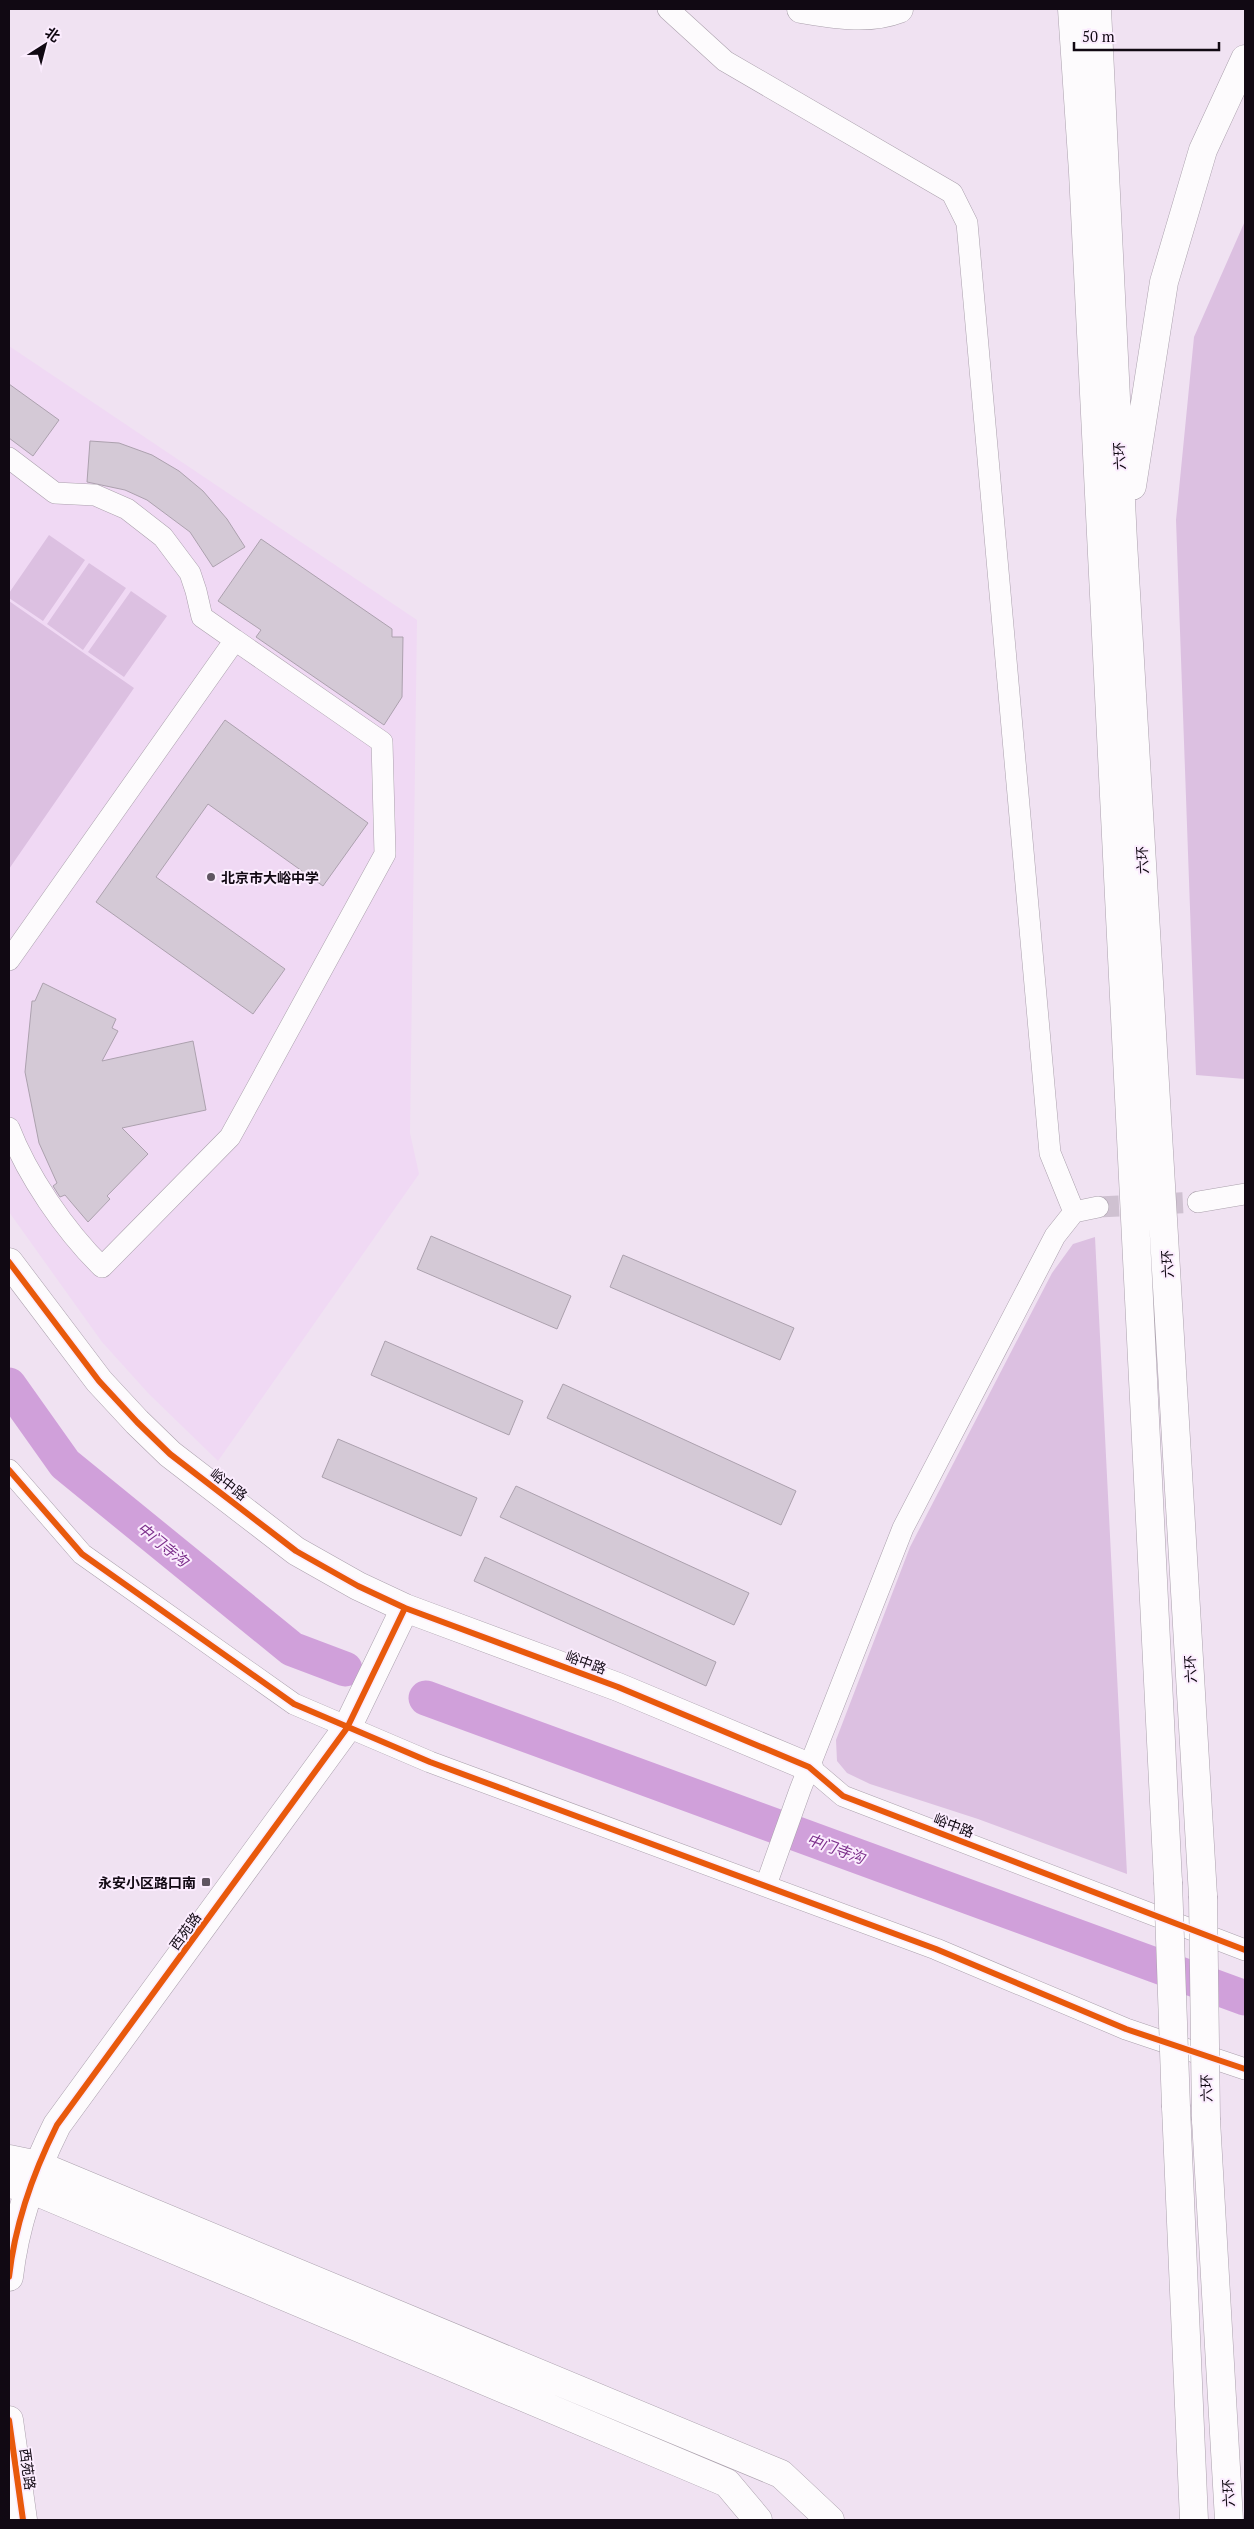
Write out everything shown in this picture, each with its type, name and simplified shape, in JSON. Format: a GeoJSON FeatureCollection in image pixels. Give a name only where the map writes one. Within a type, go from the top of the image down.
{"type":"FeatureCollection","features":[{"type":"Feature","properties":{"kind":"main road"},"geometry":{"type":"LineString","coordinates":[[801,9],[840,16],[887,14],[899,9]]}},
{"type":"Feature","properties":{"kind":"main road"},"geometry":{"type":"LineString","coordinates":[[1059,9],[1083,172]]}},
{"type":"Feature","properties":{"kind":"main road","name":"六环"},"geometry":{"type":"LineString","coordinates":[[1072,9],[1083,172],[1168,1882],[1194,2520]]}},
{"type":"Feature","properties":{"kind":"main road","name":"六环"},"geometry":{"type":"LineString","coordinates":[[1098,9],[1123,542],[1203,1896],[1206,2120],[1230,2520]]}},
{"type":"Feature","properties":{"kind":"main road"},"geometry":{"type":"LineString","coordinates":[[1123,542],[1164,282],[1203,150],[1245,59]]}},
{"type":"Feature","properties":{"kind":"main road","name":"峪中路"},"geometry":{"type":"LineString","coordinates":[[9,1262],[99,1381],[170,1454],[296,1551],[358,1586],[406,1608],[618,1687],[804,1778]]}},
{"type":"Feature","properties":{"kind":"main road","name":"西苑路"},"geometry":{"type":"LineString","coordinates":[[9,2277],[25,2179],[57,2125],[347,1728],[406,1608]]}},
{"type":"Feature","properties":{"kind":"main road"},"geometry":{"type":"LineString","coordinates":[[9,2159],[25,2179],[727,2483],[758,2520]]}},
{"type":"Feature","properties":{"kind":"main road"},"geometry":{"type":"LineString","coordinates":[[25,2179],[781,2474],[830,2520]]}},
{"type":"Feature","properties":{"kind":"main road","name":"西苑路"},"geometry":{"type":"LineString","coordinates":[[9,2420],[23,2520]]}},
{"type":"Feature","properties":{"kind":"street"},"geometry":{"type":"LineString","coordinates":[[668,9],[725,61],[952,193],[968,223],[1050,1153],[1074,1212]]}},
{"type":"Feature","properties":{"kind":"street"},"geometry":{"type":"LineString","coordinates":[[9,458],[55,493],[95,495],[127,509],[163,537],[190,573],[202,617],[382,742],[385,854],[230,1137],[102,1267],[91,1256],[44,1195],[10,1133]]}},
{"type":"Feature","properties":{"kind":"street"},"geometry":{"type":"LineString","coordinates":[[9,960],[236,640]]}},
{"type":"Feature","properties":{"kind":"street"},"geometry":{"type":"LineString","coordinates":[[1198,1202],[1245,1194]]}},
{"type":"Feature","properties":{"kind":"street"},"geometry":{"type":"LineString","coordinates":[[766,1885],[804,1778],[903,1528],[1055,1236],[1074,1212],[1098,1207]]}},
{"type":"Feature","properties":{"kind":"street"},"geometry":{"type":"LineString","coordinates":[[9,1470],[82,1554],[294,1704],[430,1762],[936,1949],[1126,2029],[1245,2069]]}},
{"type":"Feature","properties":{"kind":"street","name":"峪中路"},"geometry":{"type":"LineString","coordinates":[[804,1778],[843,1796],[1245,1950]]}},
{"type":"Feature","properties":{"kind":"shaded area"},"geometry":{"type":"Polygon","coordinates":[[[1245,221],[1245,1079],[1196,1075],[1176,520],[1194,337],[1245,221]]]}},
{"type":"Feature","properties":{"kind":"shaded area","name":"北京市大峪中学"},"geometry":{"type":"Polygon","coordinates":[[[9,346],[417,620],[410,1133],[419,1174],[218,1461],[149,1394],[102,1342],[9,1212],[9,346]]]}},
{"type":"Feature","properties":{"kind":"shaded area"},"geometry":{"type":"Polygon","coordinates":[[[49,535],[85,560],[43,621],[9,598],[9,593],[49,535]]]}},
{"type":"Feature","properties":{"kind":"shaded area"},"geometry":{"type":"Polygon","coordinates":[[[89,563],[126,588],[83,650],[47,624],[89,563]]]}},
{"type":"Feature","properties":{"kind":"shaded area"},"geometry":{"type":"Polygon","coordinates":[[[131,591],[167,616],[124,677],[88,652],[131,591]]]}},
{"type":"Feature","properties":{"kind":"shaded area"},"geometry":{"type":"Polygon","coordinates":[[[9,601],[134,688],[9,869],[9,601]]]}},
{"type":"Feature","properties":{"kind":"shaded area"},"geometry":{"type":"Polygon","coordinates":[[[1095,1237],[1127,1874],[978,1819],[870,1784],[847,1773],[837,1761],[836,1740],[910,1547],[1052,1273],[1073,1244],[1095,1237]]]}},
{"type":"Feature","properties":{"kind":"building"},"geometry":{"type":"Polygon","coordinates":[[[9,384],[59,420],[33,456],[9,438],[9,384]]]}},
{"type":"Feature","properties":{"kind":"building"},"geometry":{"type":"Polygon","coordinates":[[[90,441],[119,443],[152,455],[179,471],[203,491],[227,519],[245,547],[213,567],[190,532],[147,500],[125,490],[87,482],[90,441]]]}},
{"type":"Feature","properties":{"kind":"building"},"geometry":{"type":"Polygon","coordinates":[[[261,539],[392,629],[392,637],[403,637],[402,697],[384,725],[256,637],[261,630],[218,601],[261,539]]]}},
{"type":"Feature","properties":{"kind":"building"},"geometry":{"type":"Polygon","coordinates":[[[225,720],[368,823],[323,886],[208,804],[156,877],[285,969],[253,1014],[96,902],[225,720]]]}},
{"type":"Feature","properties":{"kind":"building"},"geometry":{"type":"Polygon","coordinates":[[[43,983],[116,1019],[112,1028],[118,1031],[102,1061],[193,1041],[206,1110],[122,1128],[148,1154],[107,1196],[110,1199],[88,1222],[65,1195],[60,1197],[53,1186],[57,1183],[39,1143],[25,1072],[32,1001],[35,1001],[43,983]]]}},
{"type":"Feature","properties":{"kind":"building"},"geometry":{"type":"Polygon","coordinates":[[[431,1236],[571,1296],[557,1329],[417,1269],[431,1236]]]}},
{"type":"Feature","properties":{"kind":"building"},"geometry":{"type":"Polygon","coordinates":[[[623,1255],[794,1328],[780,1360],[610,1287],[623,1255]]]}},
{"type":"Feature","properties":{"kind":"building"},"geometry":{"type":"Polygon","coordinates":[[[385,1341],[523,1401],[509,1435],[371,1375],[385,1341]]]}},
{"type":"Feature","properties":{"kind":"building"},"geometry":{"type":"Polygon","coordinates":[[[563,1384],[796,1491],[781,1525],[547,1418],[563,1384]]]}},
{"type":"Feature","properties":{"kind":"building"},"geometry":{"type":"Polygon","coordinates":[[[338,1439],[477,1498],[461,1536],[322,1477],[338,1439]]]}},
{"type":"Feature","properties":{"kind":"building"},"geometry":{"type":"Polygon","coordinates":[[[516,1486],[749,1593],[734,1625],[500,1517],[516,1486]]]}},
{"type":"Feature","properties":{"kind":"building"},"geometry":{"type":"Polygon","coordinates":[[[485,1557],[716,1662],[706,1686],[474,1581],[485,1557]]]}},
{"type":"Feature","properties":{"kind":"waterway","name":"中门寺沟"},"geometry":{"type":"LineString","coordinates":[[9,1385],[65,1464],[292,1649],[345,1669]]}},
{"type":"Feature","properties":{"kind":"waterway","name":"中门寺沟"},"geometry":{"type":"LineString","coordinates":[[426,1698],[1245,1998]]}},
{"type":"Feature","properties":{"kind":"tunnel"},"geometry":{"type":"LineString","coordinates":[[1098,1207],[1198,1202]]}},
{"type":"Feature","properties":{"kind":"cycle path"},"geometry":{"type":"LineString","coordinates":[[9,1262],[99,1381],[170,1454],[296,1551],[358,1586],[405,1608],[618,1687],[809,1767],[843,1796],[1245,1950]]}},
{"type":"Feature","properties":{"kind":"cycle path"},"geometry":{"type":"LineString","coordinates":[[9,1470],[82,1554],[294,1704],[430,1762],[936,1949],[1126,2029],[1245,2069]]}},
{"type":"Feature","properties":{"kind":"cycle path"},"geometry":{"type":"LineString","coordinates":[[9,2277],[20,2218],[40,2161],[57,2125],[347,1728],[405,1608]]}},
{"type":"Feature","properties":{"kind":"cycle path"},"geometry":{"type":"LineString","coordinates":[[9,2420],[23,2520]]}},
{"type":"Feature","properties":{"kind":"place","name":"北京市大峪中学"},"geometry":{"type":"Point","coordinates":[211,877]}},
{"type":"Feature","properties":{"kind":"place","name":"永安小区路口南"},"geometry":{"type":"Point","coordinates":[206,1882]}}]}
